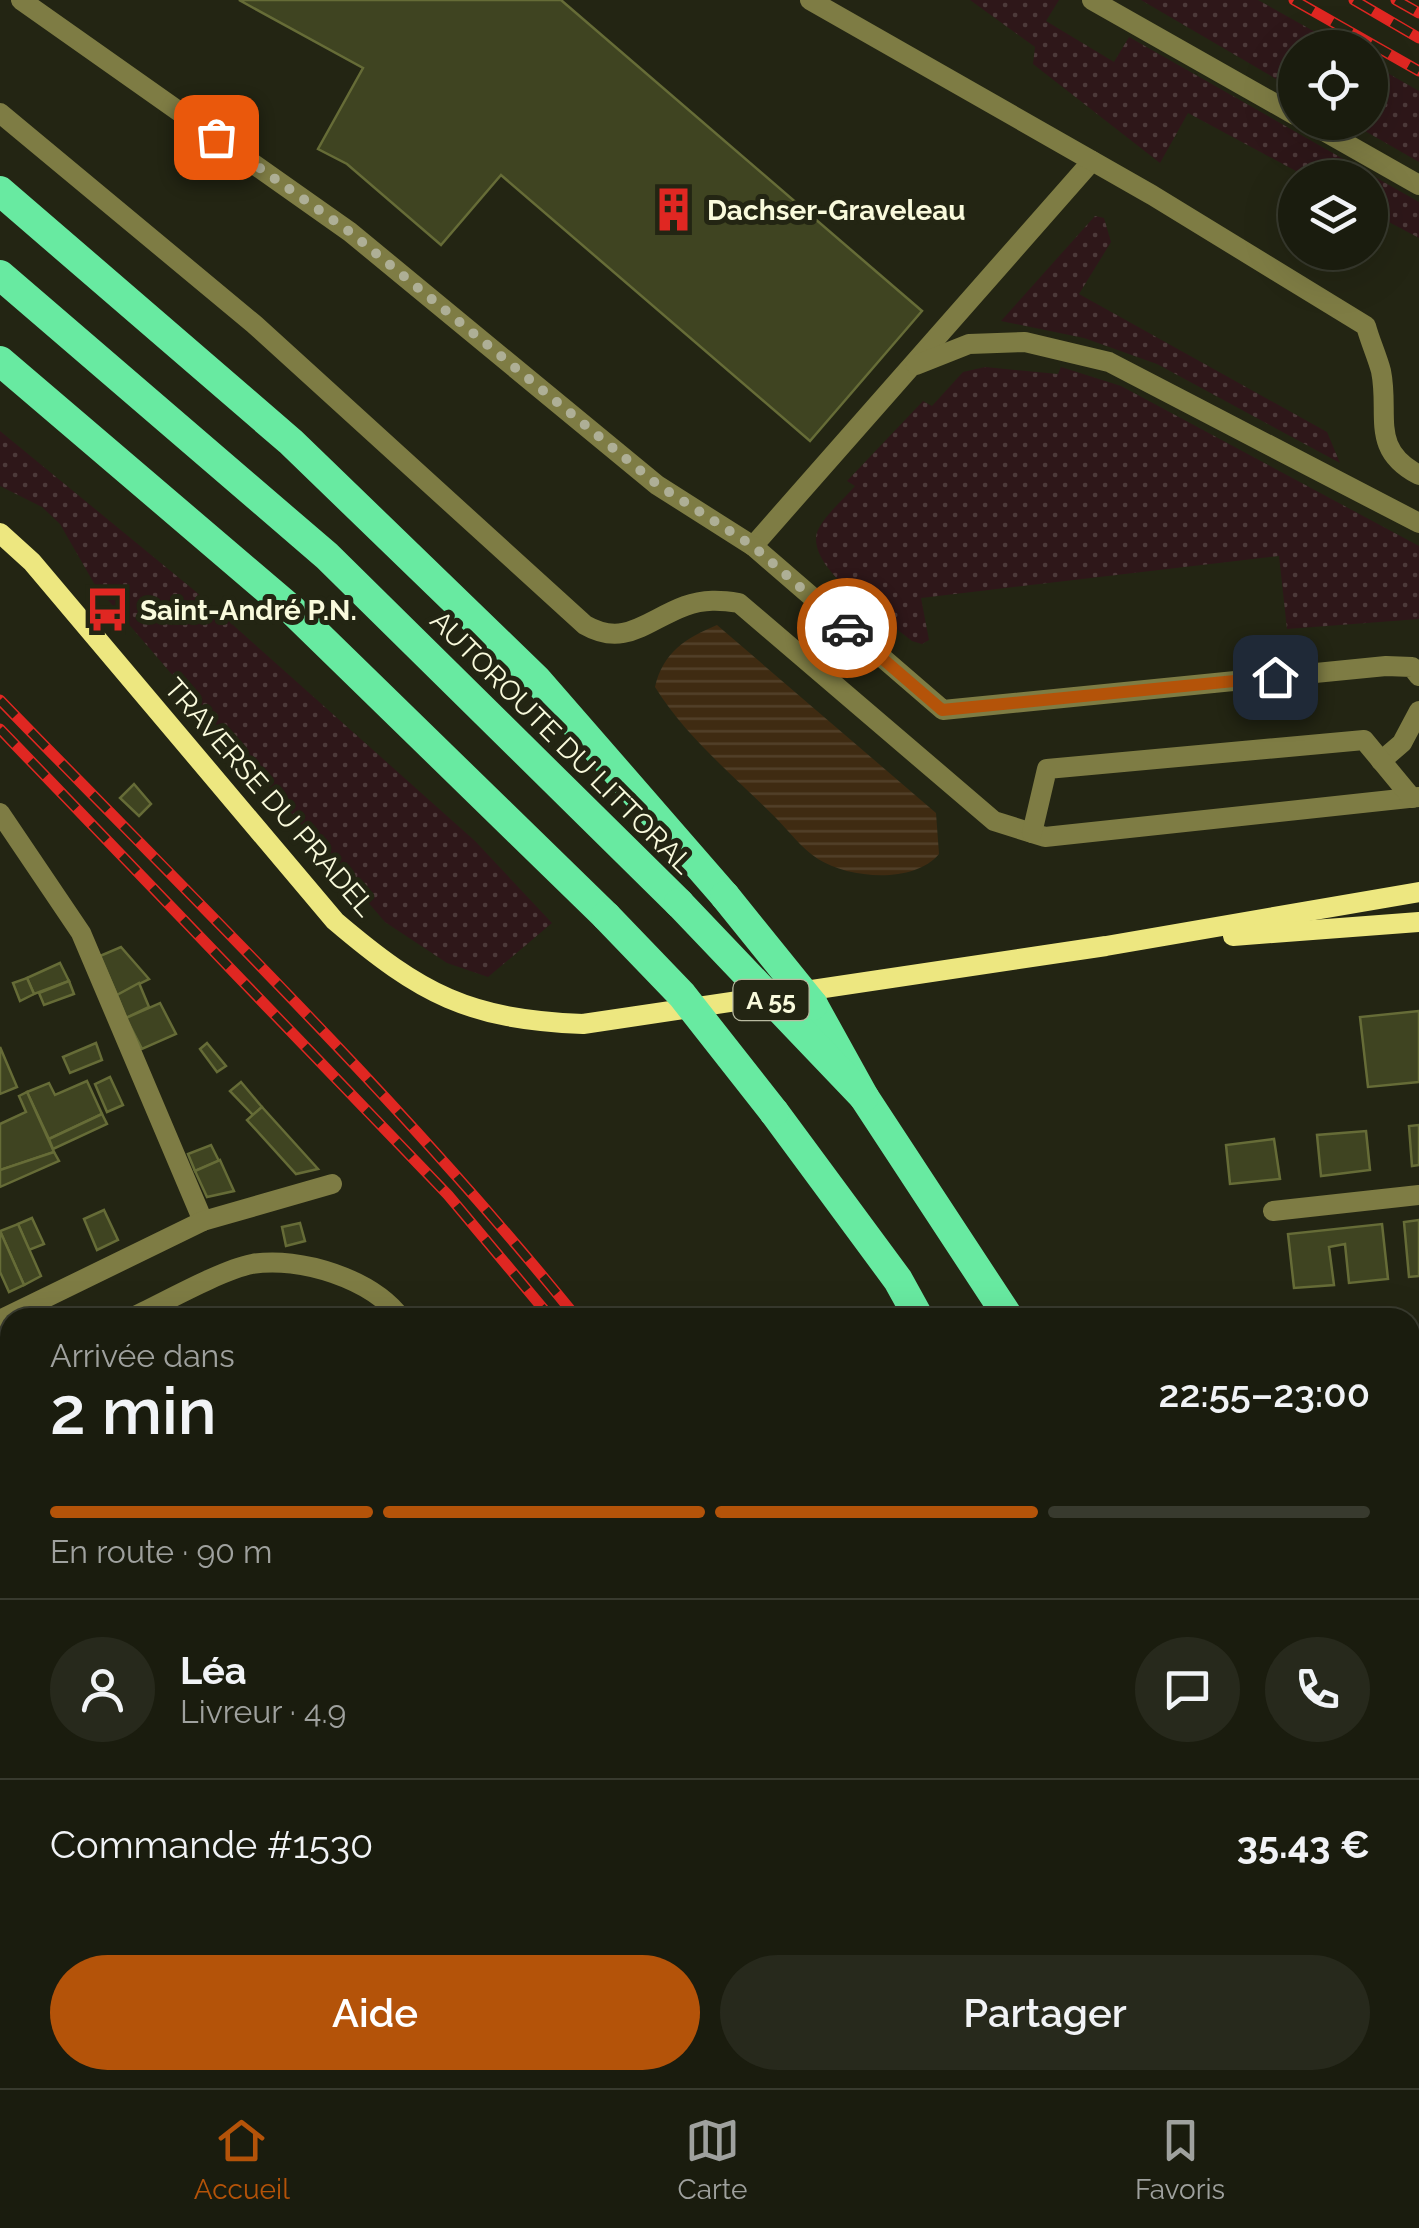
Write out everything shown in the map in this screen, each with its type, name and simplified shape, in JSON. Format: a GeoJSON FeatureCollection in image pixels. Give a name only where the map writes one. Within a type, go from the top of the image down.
{"type":"FeatureCollection","features":[{"type":"Feature","properties":{"kind":"highway"},"geometry":{"type":"LineString","coordinates":[[0,191],[290,442],[523,666],[725,896],[813,1005],[864,1097]]}},
{"type":"Feature","properties":{"kind":"highway","name":"AUTOROUTE DU LITTORAL"},"geometry":{"type":"LineString","coordinates":[[0,275],[327,556],[679,903],[864,1097],[1002,1308]]}},
{"type":"Feature","properties":{"kind":"highway","name":"A 55"},"geometry":{"type":"LineString","coordinates":[[0,361],[293,611],[606,916],[682,996],[774,1112],[898,1280],[914,1308]]}},
{"type":"Feature","properties":{"kind":"main road","name":"TRAVERSE DU PRADEL"},"geometry":{"type":"LineString","coordinates":[[0,533],[32,562],[336,921],[388,966],[449,1001],[515,1022],[583,1024],[1106,946]]}},
{"type":"Feature","properties":{"kind":"main road"},"geometry":{"type":"LineString","coordinates":[[1106,946],[1419,892]]}},
{"type":"Feature","properties":{"kind":"main road"},"geometry":{"type":"LineString","coordinates":[[1106,946],[1419,922]]}},
{"type":"Feature","properties":{"kind":"street"},"geometry":{"type":"LineString","coordinates":[[21,0],[350,232],[658,485],[753,546],[942,710],[1386,666],[1412,667],[1419,676]]}},
{"type":"Feature","properties":{"kind":"street"},"geometry":{"type":"LineString","coordinates":[[810,0],[1152,195],[1366,326],[1382,374],[1382,428],[1398,464],[1419,475]]}},
{"type":"Feature","properties":{"kind":"street"},"geometry":{"type":"LineString","coordinates":[[1092,0],[1278,105]]}},
{"type":"Feature","properties":{"kind":"street"},"geometry":{"type":"LineString","coordinates":[[0,113],[254,324],[585,625],[604,636],[627,634],[688,604],[714,600],[740,603],[994,821],[1045,837],[1416,798]]}},
{"type":"Feature","properties":{"kind":"street"},"geometry":{"type":"LineString","coordinates":[[1339,140],[1419,186]]}},
{"type":"Feature","properties":{"kind":"street"},"geometry":{"type":"LineString","coordinates":[[753,546],[1092,160]]}},
{"type":"Feature","properties":{"kind":"street"},"geometry":{"type":"LineString","coordinates":[[909,368],[969,344],[1026,342],[1109,362],[1419,523]]}},
{"type":"Feature","properties":{"kind":"street"},"geometry":{"type":"LineString","coordinates":[[1381,761],[1402,743],[1419,711]]}},
{"type":"Feature","properties":{"kind":"street"},"geometry":{"type":"LineString","coordinates":[[1032,833],[1047,769],[1364,740],[1416,798]]}},
{"type":"Feature","properties":{"kind":"street"},"geometry":{"type":"LineString","coordinates":[[0,813],[81,933],[203,1221]]}},
{"type":"Feature","properties":{"kind":"street"},"geometry":{"type":"LineString","coordinates":[[31,1308],[203,1221],[332,1184]]}},
{"type":"Feature","properties":{"kind":"street"},"geometry":{"type":"LineString","coordinates":[[1273,1211],[1419,1195]]}},
{"type":"Feature","properties":{"kind":"street"},"geometry":{"type":"LineString","coordinates":[[153,1308],[252,1264],[302,1266],[354,1282],[388,1308]]}},
{"type":"Feature","properties":{"kind":"shaded area"},"geometry":{"type":"Polygon","coordinates":[[[970,0],[1059,0],[1046,21],[1114,62],[1129,37],[1278,122],[1278,140],[1310,140],[1345,160],[1278,161],[1188,113],[1160,163],[1033,64],[1035,47],[970,0]]]}},
{"type":"Feature","properties":{"kind":"shaded area"},"geometry":{"type":"Polygon","coordinates":[[[1141,0],[1258,0],[1312,30],[1278,30],[1278,80],[1141,0]]]}},
{"type":"Feature","properties":{"kind":"shaded area"},"geometry":{"type":"Polygon","coordinates":[[[1388,73],[1419,91],[1419,162],[1381,140],[1388,140],[1388,73]]]}},
{"type":"Feature","properties":{"kind":"shaded area"},"geometry":{"type":"Polygon","coordinates":[[[1388,184],[1419,202],[1419,238],[1388,222],[1388,184]]]}},
{"type":"Feature","properties":{"kind":"shaded area"},"geometry":{"type":"Polygon","coordinates":[[[1095,216],[1104,218],[1111,242],[1079,294],[1327,432],[1340,463],[1157,364],[1084,338],[1001,321],[1095,216]]]}},
{"type":"Feature","properties":{"kind":"shaded area"},"geometry":{"type":"Polygon","coordinates":[[[985,367],[1058,374],[1061,367],[1121,386],[1419,546],[1419,619],[1287,629],[1279,556],[921,598],[929,640],[922,644],[912,641],[833,574],[821,558],[816,542],[819,528],[855,486],[847,481],[923,401],[932,406],[963,372],[985,367]]]}},
{"type":"Feature","properties":{"kind":"shaded area"},"geometry":{"type":"Polygon","coordinates":[[[0,431],[195,591],[475,841],[552,923],[488,977],[447,963],[385,922],[95,585],[60,524],[42,507],[0,486],[0,431]]]}},
{"type":"Feature","properties":{"kind":"shaded area"},"geometry":{"type":"Polygon","coordinates":[[[717,625],[936,813],[939,854],[928,864],[898,874],[864,874],[831,866],[806,850],[711,755],[655,687],[664,664],[677,648],[717,625]]]}},
{"type":"Feature","properties":{"kind":"building","name":"Dachser-Graveleau"},"geometry":{"type":"Polygon","coordinates":[[[239,0],[561,0],[922,311],[810,441],[501,175],[441,245],[347,164],[318,149],[363,68],[239,0]]]}},
{"type":"Feature","properties":{"kind":"building"},"geometry":{"type":"Polygon","coordinates":[[[134,784],[151,804],[139,816],[120,798],[134,784]]]}},
{"type":"Feature","properties":{"kind":"building"},"geometry":{"type":"Polygon","coordinates":[[[121,947],[149,979],[117,995],[100,956],[121,947]]]}},
{"type":"Feature","properties":{"kind":"building"},"geometry":{"type":"Polygon","coordinates":[[[60,963],[69,981],[34,994],[27,978],[60,963]]]}},
{"type":"Feature","properties":{"kind":"building"},"geometry":{"type":"Polygon","coordinates":[[[27,978],[34,994],[20,1001],[13,983],[27,978]]]}},
{"type":"Feature","properties":{"kind":"building"},"geometry":{"type":"Polygon","coordinates":[[[69,981],[74,994],[44,1005],[39,993],[69,981]]]}},
{"type":"Feature","properties":{"kind":"building"},"geometry":{"type":"Polygon","coordinates":[[[139,983],[149,1007],[126,1018],[117,995],[139,983]]]}},
{"type":"Feature","properties":{"kind":"building"},"geometry":{"type":"Polygon","coordinates":[[[160,1003],[176,1034],[142,1049],[126,1018],[160,1003]]]}},
{"type":"Feature","properties":{"kind":"building"},"geometry":{"type":"Polygon","coordinates":[[[1419,1011],[1419,1082],[1368,1087],[1360,1017],[1419,1011]]]}},
{"type":"Feature","properties":{"kind":"building"},"geometry":{"type":"Polygon","coordinates":[[[96,1043],[102,1060],[70,1073],[63,1057],[96,1043]]]}},
{"type":"Feature","properties":{"kind":"building"},"geometry":{"type":"Polygon","coordinates":[[[207,1043],[226,1066],[217,1072],[200,1049],[207,1043]]]}},
{"type":"Feature","properties":{"kind":"building"},"geometry":{"type":"Polygon","coordinates":[[[0,1047],[17,1087],[0,1094],[0,1047]]]}},
{"type":"Feature","properties":{"kind":"building"},"geometry":{"type":"Polygon","coordinates":[[[110,1077],[123,1105],[107,1112],[95,1084],[110,1077]]]}},
{"type":"Feature","properties":{"kind":"building"},"geometry":{"type":"Polygon","coordinates":[[[87,1081],[102,1114],[49,1139],[27,1092],[49,1083],[55,1095],[87,1081]]]}},
{"type":"Feature","properties":{"kind":"building"},"geometry":{"type":"Polygon","coordinates":[[[241,1082],[262,1107],[253,1115],[230,1091],[241,1082]]]}},
{"type":"Feature","properties":{"kind":"building"},"geometry":{"type":"Polygon","coordinates":[[[27,1092],[54,1152],[0,1170],[0,1124],[26,1112],[19,1096],[27,1092]]]}},
{"type":"Feature","properties":{"kind":"building"},"geometry":{"type":"Polygon","coordinates":[[[262,1107],[318,1169],[296,1174],[247,1120],[262,1107]]]}},
{"type":"Feature","properties":{"kind":"building"},"geometry":{"type":"Polygon","coordinates":[[[102,1114],[107,1124],[53,1149],[49,1139],[102,1114]]]}},
{"type":"Feature","properties":{"kind":"building"},"geometry":{"type":"Polygon","coordinates":[[[1419,1125],[1419,1165],[1412,1166],[1409,1126],[1419,1125]]]}},
{"type":"Feature","properties":{"kind":"building"},"geometry":{"type":"Polygon","coordinates":[[[1366,1131],[1370,1170],[1321,1176],[1317,1135],[1366,1131]]]}},
{"type":"Feature","properties":{"kind":"building"},"geometry":{"type":"Polygon","coordinates":[[[1274,1139],[1280,1179],[1230,1184],[1226,1145],[1274,1139]]]}},
{"type":"Feature","properties":{"kind":"building"},"geometry":{"type":"Polygon","coordinates":[[[211,1145],[219,1161],[195,1171],[188,1154],[211,1145]]]}},
{"type":"Feature","properties":{"kind":"building"},"geometry":{"type":"Polygon","coordinates":[[[54,1152],[59,1161],[0,1187],[0,1170],[54,1152]]]}},
{"type":"Feature","properties":{"kind":"building"},"geometry":{"type":"Polygon","coordinates":[[[220,1160],[234,1191],[207,1197],[195,1171],[220,1160]]]}},
{"type":"Feature","properties":{"kind":"building"},"geometry":{"type":"Polygon","coordinates":[[[104,1210],[118,1240],[97,1250],[84,1219],[104,1210]]]}},
{"type":"Feature","properties":{"kind":"building"},"geometry":{"type":"Polygon","coordinates":[[[32,1218],[44,1244],[29,1250],[18,1224],[32,1218]]]}},
{"type":"Feature","properties":{"kind":"building"},"geometry":{"type":"Polygon","coordinates":[[[1419,1220],[1419,1276],[1409,1277],[1404,1222],[1419,1220]]]}},
{"type":"Feature","properties":{"kind":"building"},"geometry":{"type":"Polygon","coordinates":[[[300,1223],[305,1241],[286,1246],[282,1227],[300,1223]]]}},
{"type":"Feature","properties":{"kind":"building"},"geometry":{"type":"Polygon","coordinates":[[[18,1224],[41,1276],[24,1285],[0,1231],[18,1224]]]}},
{"type":"Feature","properties":{"kind":"building"},"geometry":{"type":"Polygon","coordinates":[[[1382,1224],[1388,1279],[1349,1283],[1345,1244],[1329,1247],[1334,1285],[1294,1288],[1288,1234],[1382,1224]]]}},
{"type":"Feature","properties":{"kind":"building"},"geometry":{"type":"Polygon","coordinates":[[[0,1231],[24,1285],[9,1292],[0,1272],[0,1231]]]}},
{"type":"Feature","properties":{"kind":"railway"},"geometry":{"type":"LineString","coordinates":[[1294,0],[1419,71]]}},
{"type":"Feature","properties":{"kind":"railway"},"geometry":{"type":"LineString","coordinates":[[1354,0],[1419,38]]}},
{"type":"Feature","properties":{"kind":"railway"},"geometry":{"type":"LineString","coordinates":[[1396,0],[1419,13]]}},
{"type":"Feature","properties":{"kind":"railway"},"geometry":{"type":"LineString","coordinates":[[0,700],[368,1079],[569,1308]]}},
{"type":"Feature","properties":{"kind":"railway"},"geometry":{"type":"LineString","coordinates":[[0,729],[448,1195],[543,1308]]}},
{"type":"Feature","properties":{"kind":"way so far"},"geometry":{"type":"LineString","coordinates":[[216,137],[350,232],[658,485],[753,546],[847,628]]}},
{"type":"Feature","properties":{"kind":"place","name":"Dachser-Graveleau"},"geometry":{"type":"Point","coordinates":[674,210]}},
{"type":"Feature","properties":{"kind":"place","name":"Saint-André P.N."},"geometry":{"type":"Point","coordinates":[107,610]}},
{"type":"Feature","properties":{"kind":"route"},"geometry":{"type":"LineString","coordinates":[[847,628],[942,710],[1275,677]]}}]}
